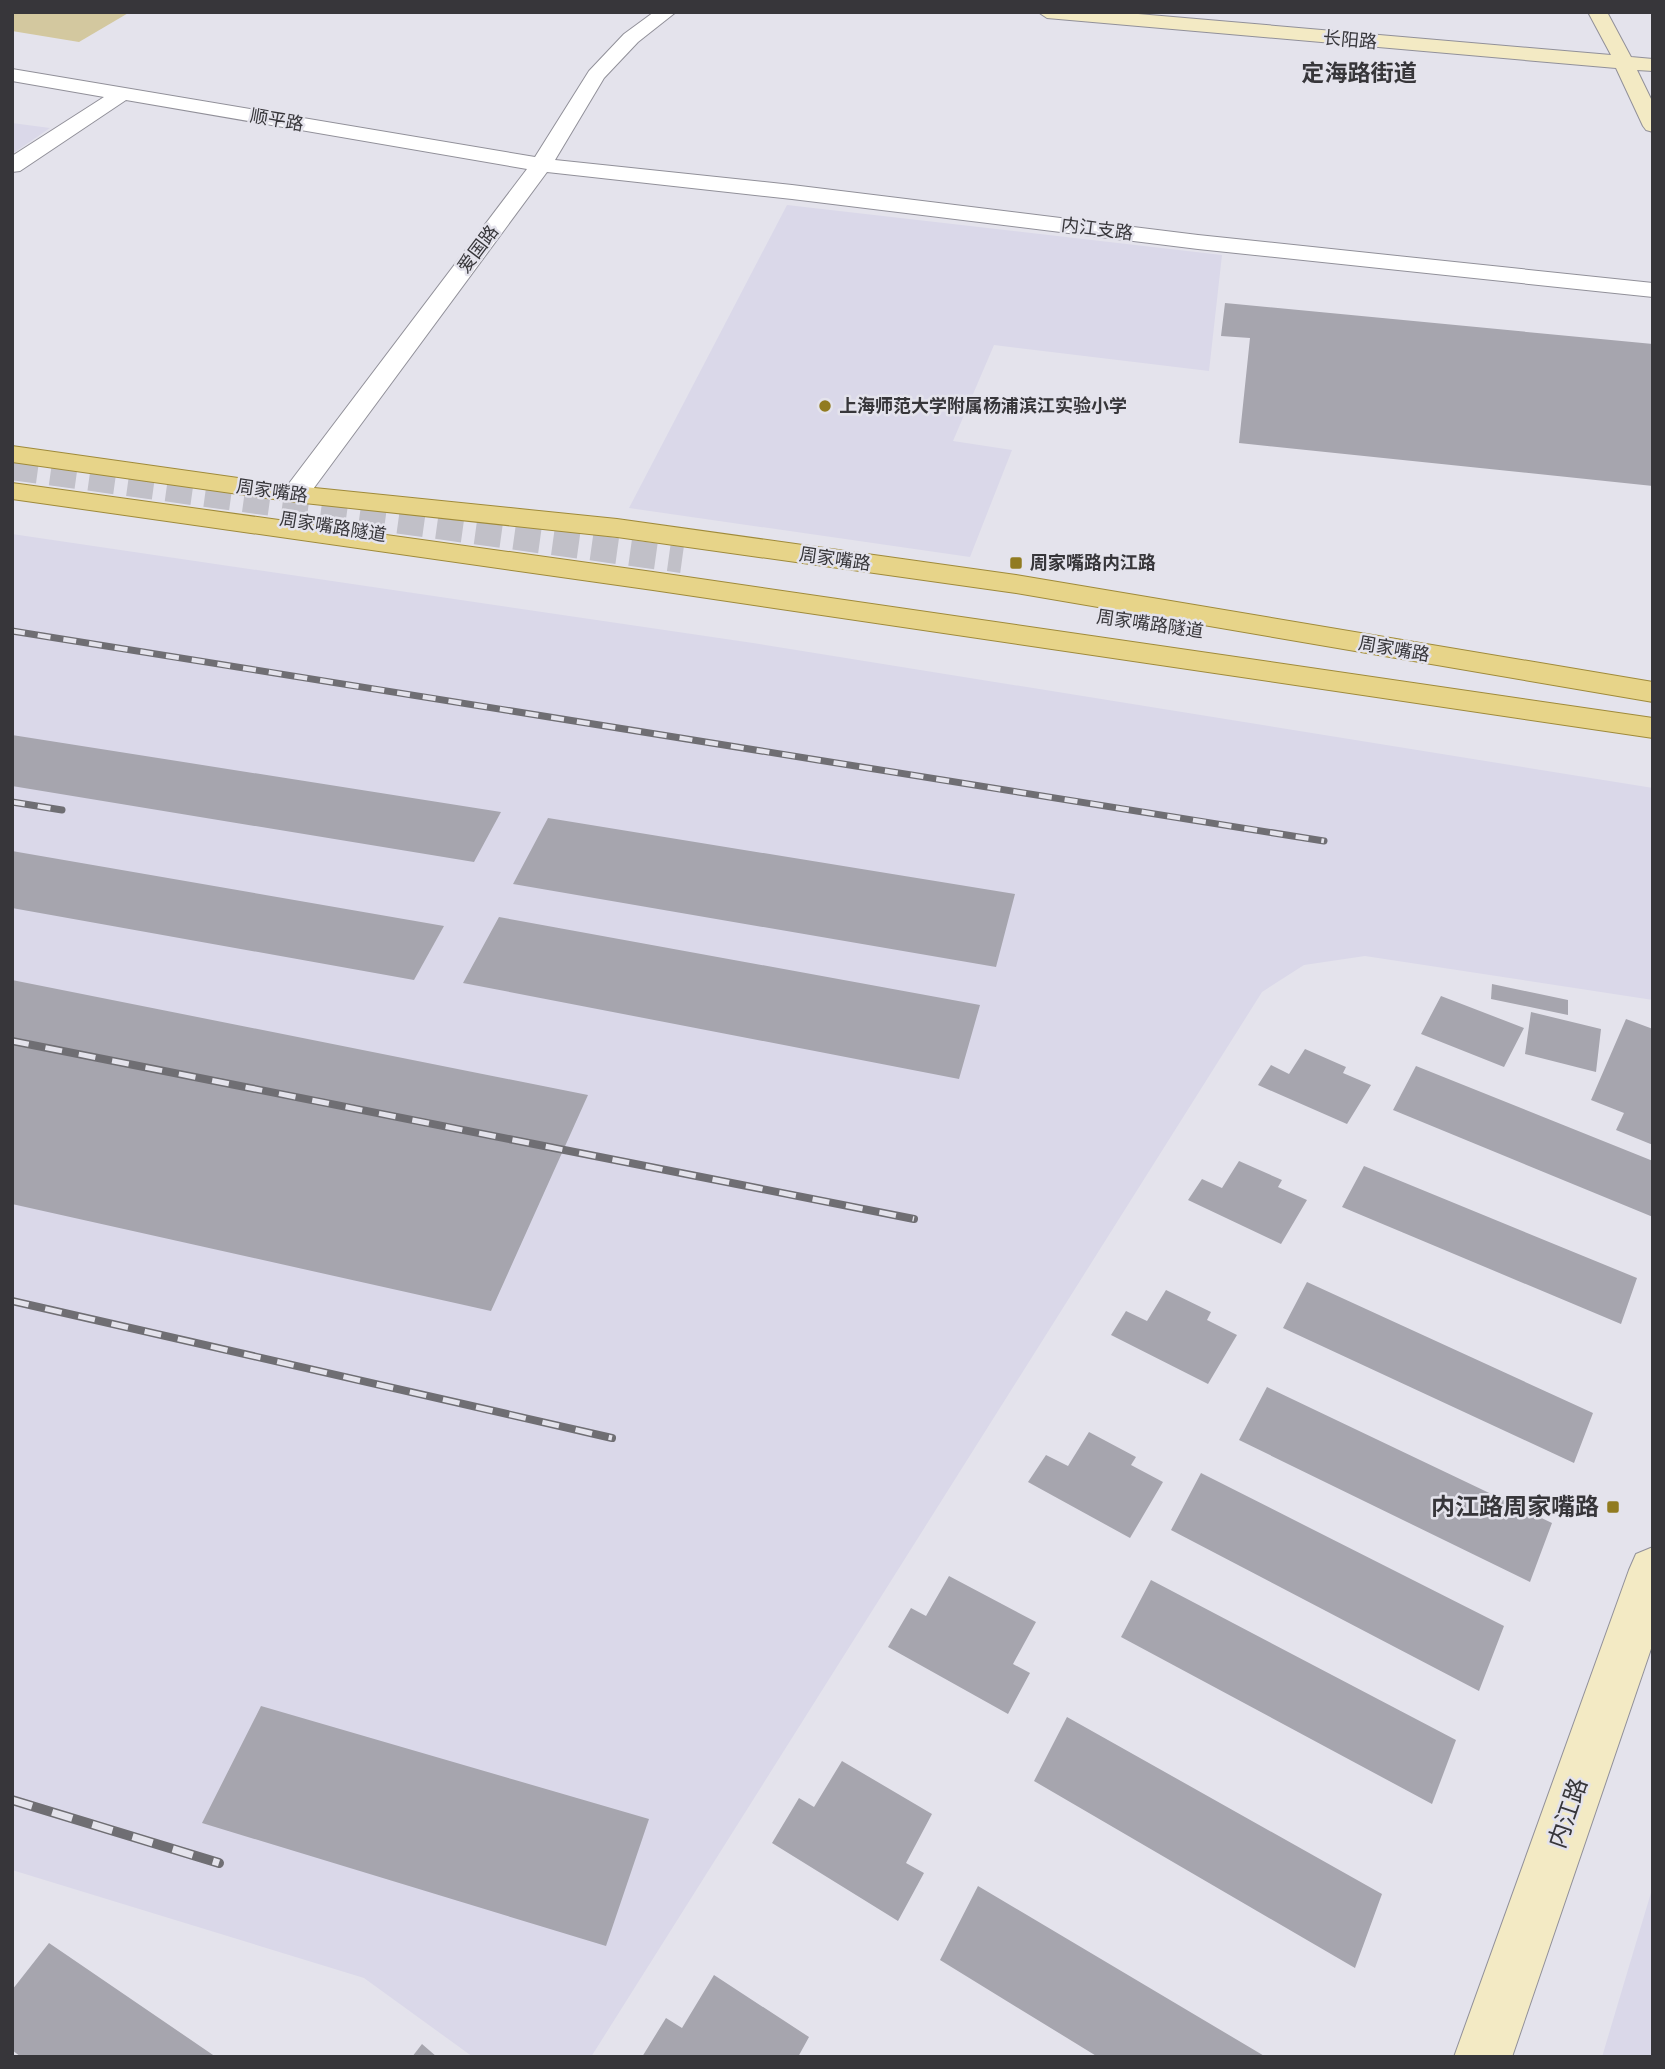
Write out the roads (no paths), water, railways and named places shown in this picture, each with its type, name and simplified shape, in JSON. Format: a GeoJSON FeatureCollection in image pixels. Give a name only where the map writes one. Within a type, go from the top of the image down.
{"type":"FeatureCollection","features":[{"type":"Feature","properties":{"kind":"main road","name":"长阳路"},"geometry":{"type":"LineString","coordinates":[[1046,12],[1622,58],[1653,54]]}},
{"type":"Feature","properties":{"kind":"main road","name":"长阳路"},"geometry":{"type":"LineString","coordinates":[[1146,12],[1622,58],[1653,65]]}},
{"type":"Feature","properties":{"kind":"main road"},"geometry":{"type":"LineString","coordinates":[[1597,12],[1622,58],[1653,126]]}},
{"type":"Feature","properties":{"kind":"main road","name":"周家嘴路"},"geometry":{"type":"LineString","coordinates":[[12,454],[295,494],[617,528],[1016,584],[1653,692]]}},
{"type":"Feature","properties":{"kind":"main road","name":"周家嘴路隧道"},"geometry":{"type":"LineString","coordinates":[[12,479],[442,544],[653,580]]}},
{"type":"Feature","properties":{"kind":"main road","name":"周家嘴路"},"geometry":{"type":"LineString","coordinates":[[12,491],[653,580],[1653,728]]}},
{"type":"Feature","properties":{"kind":"main road","name":"周家嘴路隧道"},"geometry":{"type":"LineString","coordinates":[[682,560],[1618,688]]}},
{"type":"Feature","properties":{"kind":"main road","name":"内江路"},"geometry":{"type":"LineString","coordinates":[[1483,2057],[1653,1570]]}},
{"type":"Feature","properties":{"kind":"street","name":"爱国路"},"geometry":{"type":"LineString","coordinates":[[295,494],[541,165],[596,75],[631,38],[667,12]]}},
{"type":"Feature","properties":{"kind":"street","name":"顺平路"},"geometry":{"type":"LineString","coordinates":[[12,75],[541,165]]}},
{"type":"Feature","properties":{"kind":"street"},"geometry":{"type":"LineString","coordinates":[[12,166],[122,93]]}},
{"type":"Feature","properties":{"kind":"street","name":"内江支路"},"geometry":{"type":"LineString","coordinates":[[541,165],[792,192],[1212,243],[1653,290]]}},
{"type":"Feature","properties":{"kind":"tunnel"},"geometry":{"type":"LineString","coordinates":[[12,467],[682,560]]}},
{"type":"Feature","properties":{"kind":"railway"},"geometry":{"type":"LineString","coordinates":[[12,631],[1324,841]]}},
{"type":"Feature","properties":{"kind":"railway"},"geometry":{"type":"LineString","coordinates":[[12,802],[62,810]]}},
{"type":"Feature","properties":{"kind":"railway"},"geometry":{"type":"LineString","coordinates":[[12,1041],[914,1219]]}},
{"type":"Feature","properties":{"kind":"railway"},"geometry":{"type":"LineString","coordinates":[[12,1301],[612,1438]]}},
{"type":"Feature","properties":{"kind":"railway"},"geometry":{"type":"LineString","coordinates":[[12,1800],[219,1863]]}},
{"type":"Feature","properties":{"kind":"place","name":"上海师范大学附属杨浦滨江实验小学"},"geometry":{"type":"Point","coordinates":[825,406]}},
{"type":"Feature","properties":{"kind":"place","name":"周家嘴路内江路"},"geometry":{"type":"Point","coordinates":[1016,563]}},
{"type":"Feature","properties":{"kind":"place","name":"内江路周家嘴路"},"geometry":{"type":"Point","coordinates":[1613,1507]}},
{"type":"Feature","properties":{"kind":"district","name":"定海路街道"},"geometry":{"type":"Point","coordinates":[1359,73]}}]}
